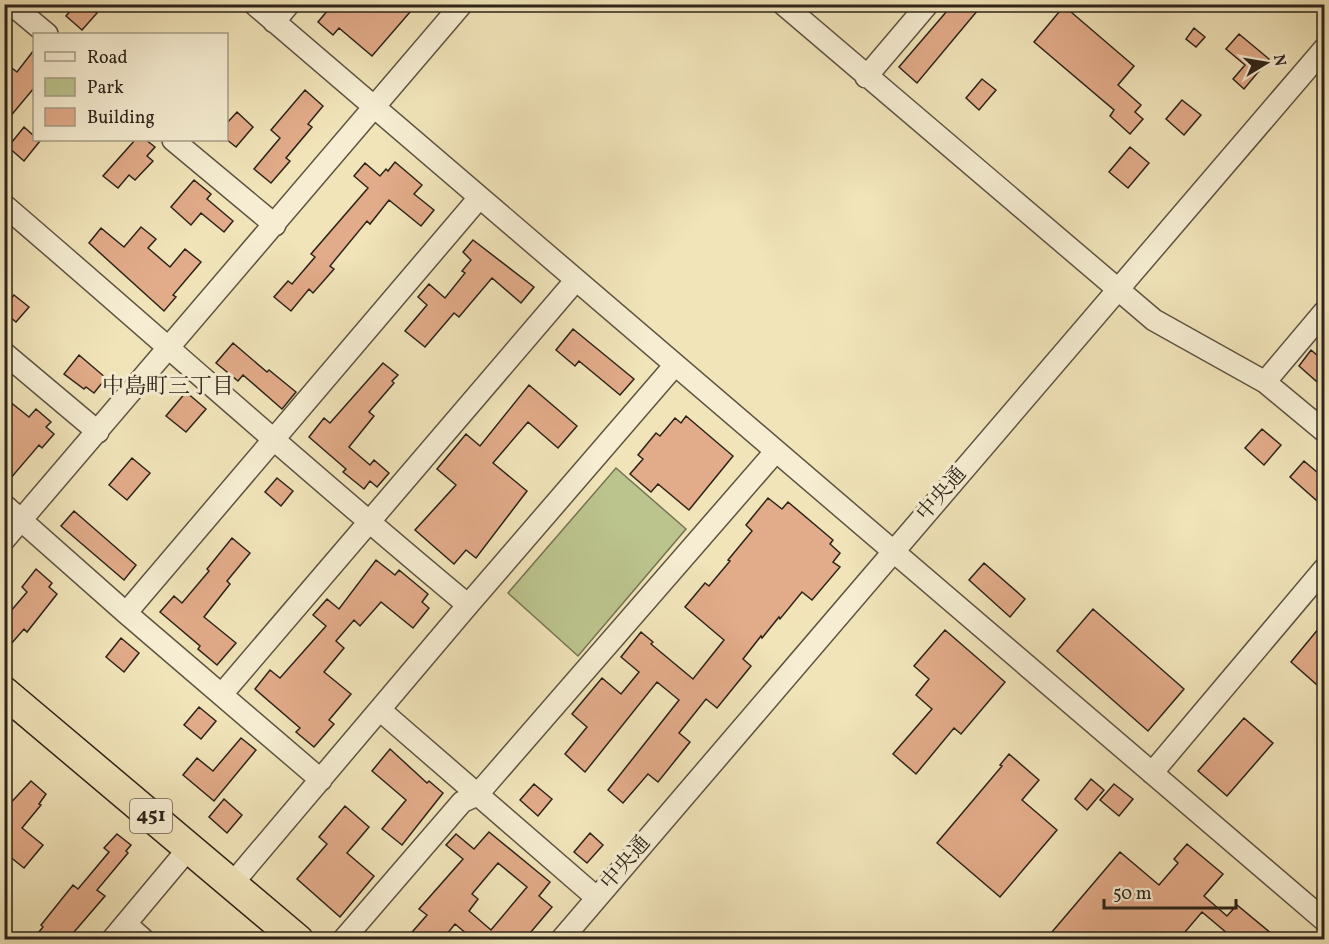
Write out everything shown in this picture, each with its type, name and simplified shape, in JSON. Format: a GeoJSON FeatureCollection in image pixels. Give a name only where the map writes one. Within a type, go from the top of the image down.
{"type":"FeatureCollection","features":[{"type":"Feature","properties":{"kind":"highway","name":"451"},"geometry":{"type":"LineString","coordinates":[[4,692],[298,939]]}},
{"type":"Feature","properties":{"kind":"street"},"geometry":{"type":"LineString","coordinates":[[254,4],[1324,920]]}},
{"type":"Feature","properties":{"kind":"street"},"geometry":{"type":"LineString","coordinates":[[274,22],[289,4]]}},
{"type":"Feature","properties":{"kind":"street"},"geometry":{"type":"LineString","coordinates":[[4,540],[462,4]]}},
{"type":"Feature","properties":{"kind":"street"},"geometry":{"type":"LineString","coordinates":[[783,4],[1154,320],[1265,382],[1324,431]]}},
{"type":"Feature","properties":{"kind":"street"},"geometry":{"type":"LineString","coordinates":[[866,77],[928,4]]}},
{"type":"Feature","properties":{"kind":"street"},"geometry":{"type":"LineString","coordinates":[[11,8],[46,33]]}},
{"type":"Feature","properties":{"kind":"street","name":"中央通"},"geometry":{"type":"LineString","coordinates":[[561,939],[1324,50]]}},
{"type":"Feature","properties":{"kind":"street"},"geometry":{"type":"LineString","coordinates":[[174,141],[275,225]]}},
{"type":"Feature","properties":{"kind":"street"},"geometry":{"type":"LineString","coordinates":[[126,613],[479,198]]}},
{"type":"Feature","properties":{"kind":"street"},"geometry":{"type":"LineString","coordinates":[[4,205],[367,522],[468,605]]}},
{"type":"Feature","properties":{"kind":"street"},"geometry":{"type":"LineString","coordinates":[[222,694],[576,280]]}},
{"type":"Feature","properties":{"kind":"street"},"geometry":{"type":"LineString","coordinates":[[1265,382],[1324,312]]}},
{"type":"Feature","properties":{"kind":"street"},"geometry":{"type":"LineString","coordinates":[[4,353],[98,432]]}},
{"type":"Feature","properties":{"kind":"street"},"geometry":{"type":"LineString","coordinates":[[232,884],[468,605],[675,366]]}},
{"type":"Feature","properties":{"kind":"street"},"geometry":{"type":"LineString","coordinates":[[344,939],[462,802],[477,795],[776,451]]}},
{"type":"Feature","properties":{"kind":"street"},"geometry":{"type":"LineString","coordinates":[[4,505],[321,780]]}},
{"type":"Feature","properties":{"kind":"street"},"geometry":{"type":"LineString","coordinates":[[1152,773],[1324,569]]}},
{"type":"Feature","properties":{"kind":"street"},"geometry":{"type":"LineString","coordinates":[[380,710],[597,898]]}},
{"type":"Feature","properties":{"kind":"street"},"geometry":{"type":"LineString","coordinates":[[144,939],[119,932],[189,848]]}},
{"type":"Feature","properties":{"kind":"green space"},"geometry":{"type":"Polygon","coordinates":[[[616,468],[686,529],[578,656],[508,593],[616,468]]]}},
{"type":"Feature","properties":{"kind":"building"},"geometry":{"type":"Polygon","coordinates":[[[76,4],[88,4],[97,13],[82,30],[66,16],[76,4]]]}},
{"type":"Feature","properties":{"kind":"building"},"geometry":{"type":"Polygon","coordinates":[[[333,4],[417,4],[372,56],[339,28],[333,35],[318,22],[333,4]]]}},
{"type":"Feature","properties":{"kind":"building"},"geometry":{"type":"Polygon","coordinates":[[[953,4],[983,4],[917,83],[899,67],[953,4]]]}},
{"type":"Feature","properties":{"kind":"building"},"geometry":{"type":"Polygon","coordinates":[[[1064,6],[1134,66],[1118,85],[1141,105],[1135,112],[1143,119],[1130,134],[1110,116],[1114,110],[1034,42],[1064,6]]]}},
{"type":"Feature","properties":{"kind":"building"},"geometry":{"type":"Polygon","coordinates":[[[1194,28],[1205,37],[1196,47],[1186,39],[1194,28]]]}},
{"type":"Feature","properties":{"kind":"building"},"geometry":{"type":"Polygon","coordinates":[[[1239,34],[1269,59],[1244,89],[1233,79],[1245,65],[1226,49],[1239,34]]]}},
{"type":"Feature","properties":{"kind":"building"},"geometry":{"type":"Polygon","coordinates":[[[33,51],[33,89],[4,124],[4,62],[17,72],[33,51]]]}},
{"type":"Feature","properties":{"kind":"building"},"geometry":{"type":"Polygon","coordinates":[[[982,79],[996,90],[979,110],[966,98],[982,79]]]}},
{"type":"Feature","properties":{"kind":"building"},"geometry":{"type":"Polygon","coordinates":[[[305,90],[323,106],[308,124],[312,127],[286,158],[290,161],[271,183],[254,169],[280,138],[271,130],[305,90]]]}},
{"type":"Feature","properties":{"kind":"building"},"geometry":{"type":"Polygon","coordinates":[[[1182,100],[1201,115],[1184,135],[1166,119],[1182,100]]]}},
{"type":"Feature","properties":{"kind":"building"},"geometry":{"type":"Polygon","coordinates":[[[237,112],[253,127],[236,147],[228,141],[228,122],[237,112]]]}},
{"type":"Feature","properties":{"kind":"building"},"geometry":{"type":"Polygon","coordinates":[[[24,127],[33,135],[33,141],[40,141],[24,161],[8,147],[24,127]]]}},
{"type":"Feature","properties":{"kind":"building"},"geometry":{"type":"Polygon","coordinates":[[[134,141],[147,141],[155,147],[147,156],[153,161],[135,180],[129,175],[118,188],[103,176],[134,141]]]}},
{"type":"Feature","properties":{"kind":"building"},"geometry":{"type":"Polygon","coordinates":[[[1130,147],[1149,163],[1128,188],[1109,172],[1130,147]]]}},
{"type":"Feature","properties":{"kind":"building"},"geometry":{"type":"Polygon","coordinates":[[[395,162],[422,185],[414,194],[434,210],[421,226],[389,200],[370,224],[367,221],[330,266],[334,269],[313,293],[309,289],[291,311],[274,297],[288,281],[292,284],[315,257],[311,254],[368,188],[354,176],[365,163],[380,176],[386,169],[388,171],[395,162]]]}},
{"type":"Feature","properties":{"kind":"building"},"geometry":{"type":"Polygon","coordinates":[[[194,180],[211,194],[207,199],[233,221],[224,232],[201,213],[191,225],[171,207],[194,180]]]}},
{"type":"Feature","properties":{"kind":"building"},"geometry":{"type":"Polygon","coordinates":[[[141,227],[156,239],[148,248],[170,267],[185,249],[201,262],[173,295],[176,297],[164,311],[89,243],[101,228],[124,247],[141,227]]]}},
{"type":"Feature","properties":{"kind":"building"},"geometry":{"type":"Polygon","coordinates":[[[473,240],[534,287],[521,303],[492,278],[459,317],[454,313],[425,347],[405,331],[427,305],[418,297],[429,284],[445,298],[465,273],[462,271],[471,260],[463,252],[473,240]]]}},
{"type":"Feature","properties":{"kind":"building"},"geometry":{"type":"Polygon","coordinates":[[[14,295],[29,307],[16,322],[4,312],[4,306],[14,295]]]}},
{"type":"Feature","properties":{"kind":"building"},"geometry":{"type":"Polygon","coordinates":[[[573,329],[634,379],[620,395],[579,361],[575,366],[556,350],[573,329]]]}},
{"type":"Feature","properties":{"kind":"building"},"geometry":{"type":"Polygon","coordinates":[[[233,343],[267,372],[269,370],[296,392],[282,409],[243,375],[238,381],[216,363],[233,343]]]}},
{"type":"Feature","properties":{"kind":"building"},"geometry":{"type":"Polygon","coordinates":[[[1311,350],[1324,361],[1324,388],[1299,366],[1311,350]]]}},
{"type":"Feature","properties":{"kind":"building"},"geometry":{"type":"Polygon","coordinates":[[[79,355],[106,378],[94,393],[86,387],[84,389],[64,374],[79,355]]]}},
{"type":"Feature","properties":{"kind":"building"},"geometry":{"type":"Polygon","coordinates":[[[383,363],[398,375],[369,412],[374,416],[349,447],[370,465],[374,460],[389,473],[377,487],[370,481],[364,489],[343,472],[346,469],[309,437],[324,418],[330,423],[383,363]]]}},
{"type":"Feature","properties":{"kind":"building"},"geometry":{"type":"Polygon","coordinates":[[[529,385],[577,426],[558,448],[528,422],[493,463],[527,491],[476,558],[466,550],[454,564],[415,530],[456,485],[437,469],[466,434],[480,446],[529,385]]]}},
{"type":"Feature","properties":{"kind":"building"},"geometry":{"type":"Polygon","coordinates":[[[186,392],[206,409],[186,432],[166,416],[186,392]]]}},
{"type":"Feature","properties":{"kind":"building"},"geometry":{"type":"Polygon","coordinates":[[[4,397],[29,417],[36,409],[51,422],[46,427],[54,434],[42,448],[39,445],[4,486],[4,397]]]}},
{"type":"Feature","properties":{"kind":"building"},"geometry":{"type":"Polygon","coordinates":[[[686,416],[733,456],[689,510],[658,484],[651,492],[630,474],[643,459],[638,455],[656,433],[660,436],[675,418],[681,423],[686,416]]]}},
{"type":"Feature","properties":{"kind":"building"},"geometry":{"type":"Polygon","coordinates":[[[1262,429],[1281,445],[1264,465],[1245,448],[1262,429]]]}},
{"type":"Feature","properties":{"kind":"building"},"geometry":{"type":"Polygon","coordinates":[[[132,458],[150,473],[127,500],[109,485],[132,458]]]}},
{"type":"Feature","properties":{"kind":"building"},"geometry":{"type":"Polygon","coordinates":[[[1304,461],[1324,478],[1324,507],[1290,477],[1304,461]]]}},
{"type":"Feature","properties":{"kind":"building"},"geometry":{"type":"Polygon","coordinates":[[[277,478],[293,491],[281,506],[265,492],[277,478]]]}},
{"type":"Feature","properties":{"kind":"building"},"geometry":{"type":"Polygon","coordinates":[[[768,498],[782,509],[788,502],[833,540],[830,544],[840,553],[833,562],[840,567],[812,600],[802,592],[780,619],[779,617],[762,638],[761,636],[743,659],[751,666],[717,708],[706,699],[679,733],[690,742],[658,782],[648,774],[623,803],[608,790],[679,700],[657,682],[585,772],[565,754],[587,727],[572,714],[602,678],[621,694],[639,672],[621,657],[641,632],[653,642],[651,644],[693,679],[724,640],[685,607],[705,583],[709,586],[730,561],[728,560],[752,531],[746,525],[768,498]]]}},
{"type":"Feature","properties":{"kind":"building"},"geometry":{"type":"Polygon","coordinates":[[[74,511],[136,565],[124,580],[61,526],[74,511]]]}},
{"type":"Feature","properties":{"kind":"building"},"geometry":{"type":"Polygon","coordinates":[[[232,538],[250,553],[227,581],[230,584],[204,617],[236,643],[217,665],[198,649],[200,646],[160,612],[174,596],[182,603],[209,571],[207,569],[232,538]]]}},
{"type":"Feature","properties":{"kind":"building"},"geometry":{"type":"Polygon","coordinates":[[[376,560],[395,575],[399,570],[428,594],[422,602],[429,608],[413,628],[381,602],[360,626],[354,620],[336,641],[344,648],[324,672],[351,694],[329,720],[334,724],[314,747],[296,732],[300,728],[255,689],[270,670],[280,678],[326,626],[313,615],[327,599],[339,609],[376,560]]]}},
{"type":"Feature","properties":{"kind":"building"},"geometry":{"type":"Polygon","coordinates":[[[984,563],[1025,599],[1010,617],[969,580],[984,563]]]}},
{"type":"Feature","properties":{"kind":"building"},"geometry":{"type":"Polygon","coordinates":[[[36,569],[52,583],[49,587],[57,594],[27,632],[24,629],[4,652],[4,619],[27,592],[22,587],[36,569]]]}},
{"type":"Feature","properties":{"kind":"building"},"geometry":{"type":"Polygon","coordinates":[[[1093,609],[1184,689],[1148,731],[1057,651],[1093,609]]]}},
{"type":"Feature","properties":{"kind":"building"},"geometry":{"type":"Polygon","coordinates":[[[1324,622],[1324,691],[1291,662],[1324,622]]]}},
{"type":"Feature","properties":{"kind":"building"},"geometry":{"type":"Polygon","coordinates":[[[945,630],[1005,682],[961,734],[954,728],[916,774],[893,754],[932,709],[916,695],[929,679],[914,666],[945,630]]]}},
{"type":"Feature","properties":{"kind":"building"},"geometry":{"type":"Polygon","coordinates":[[[121,638],[139,653],[124,672],[106,657],[121,638]]]}},
{"type":"Feature","properties":{"kind":"building"},"geometry":{"type":"Polygon","coordinates":[[[199,707],[216,721],[201,739],[184,725],[199,707]]]}},
{"type":"Feature","properties":{"kind":"building"},"geometry":{"type":"Polygon","coordinates":[[[1244,718],[1273,743],[1227,796],[1198,771],[1244,718]]]}},
{"type":"Feature","properties":{"kind":"building"},"geometry":{"type":"Polygon","coordinates":[[[241,738],[256,750],[214,801],[183,775],[197,758],[213,771],[241,738]]]}},
{"type":"Feature","properties":{"kind":"building"},"geometry":{"type":"Polygon","coordinates":[[[390,749],[427,783],[429,781],[443,793],[402,845],[382,829],[406,800],[372,771],[390,749]]]}},
{"type":"Feature","properties":{"kind":"building"},"geometry":{"type":"Polygon","coordinates":[[[1009,754],[1039,780],[1022,800],[1057,830],[1000,897],[937,843],[1002,766],[1000,765],[1009,754]]]}},
{"type":"Feature","properties":{"kind":"building"},"geometry":{"type":"Polygon","coordinates":[[[1091,779],[1104,790],[1087,810],[1075,799],[1091,779]]]}},
{"type":"Feature","properties":{"kind":"building"},"geometry":{"type":"Polygon","coordinates":[[[31,781],[46,794],[39,804],[41,805],[22,828],[43,845],[24,868],[4,852],[4,810],[31,781]]]}},
{"type":"Feature","properties":{"kind":"building"},"geometry":{"type":"Polygon","coordinates":[[[534,784],[552,799],[538,816],[520,800],[534,784]]]}},
{"type":"Feature","properties":{"kind":"building"},"geometry":{"type":"Polygon","coordinates":[[[1114,784],[1133,799],[1119,816],[1100,800],[1114,784]]]}},
{"type":"Feature","properties":{"kind":"building"},"geometry":{"type":"Polygon","coordinates":[[[224,799],[242,815],[227,833],[209,817],[224,799]]]}},
{"type":"Feature","properties":{"kind":"building"},"geometry":{"type":"Polygon","coordinates":[[[345,806],[369,827],[347,853],[374,876],[340,917],[297,879],[327,844],[319,837],[345,806]]]}},
{"type":"Feature","properties":{"kind":"building"},"geometry":{"type":"Polygon","coordinates":[[[489,832],[550,882],[539,896],[552,907],[525,939],[473,939],[455,924],[443,939],[406,939],[427,915],[419,909],[463,859],[446,845],[456,834],[474,849],[489,832]],[[498,863],[472,894],[478,899],[469,911],[491,930],[527,887],[498,863]]]}},
{"type":"Feature","properties":{"kind":"building"},"geometry":{"type":"Polygon","coordinates":[[[590,833],[603,845],[587,863],[574,852],[590,833]]]}},
{"type":"Feature","properties":{"kind":"building"},"geometry":{"type":"Polygon","coordinates":[[[117,834],[131,845],[126,851],[128,853],[97,890],[105,896],[68,939],[33,939],[43,927],[41,925],[73,885],[78,889],[109,852],[104,848],[117,834]]]}},
{"type":"Feature","properties":{"kind":"building"},"geometry":{"type":"Polygon","coordinates":[[[1187,844],[1223,874],[1204,896],[1227,916],[1237,905],[1278,939],[1234,939],[1202,912],[1179,939],[1046,939],[1120,852],[1159,885],[1178,863],[1174,859],[1187,844]]]}},
{"type":"Feature","properties":{"kind":"district","name":"中島町三丁目"},"geometry":{"type":"Point","coordinates":[168,387]}}]}
